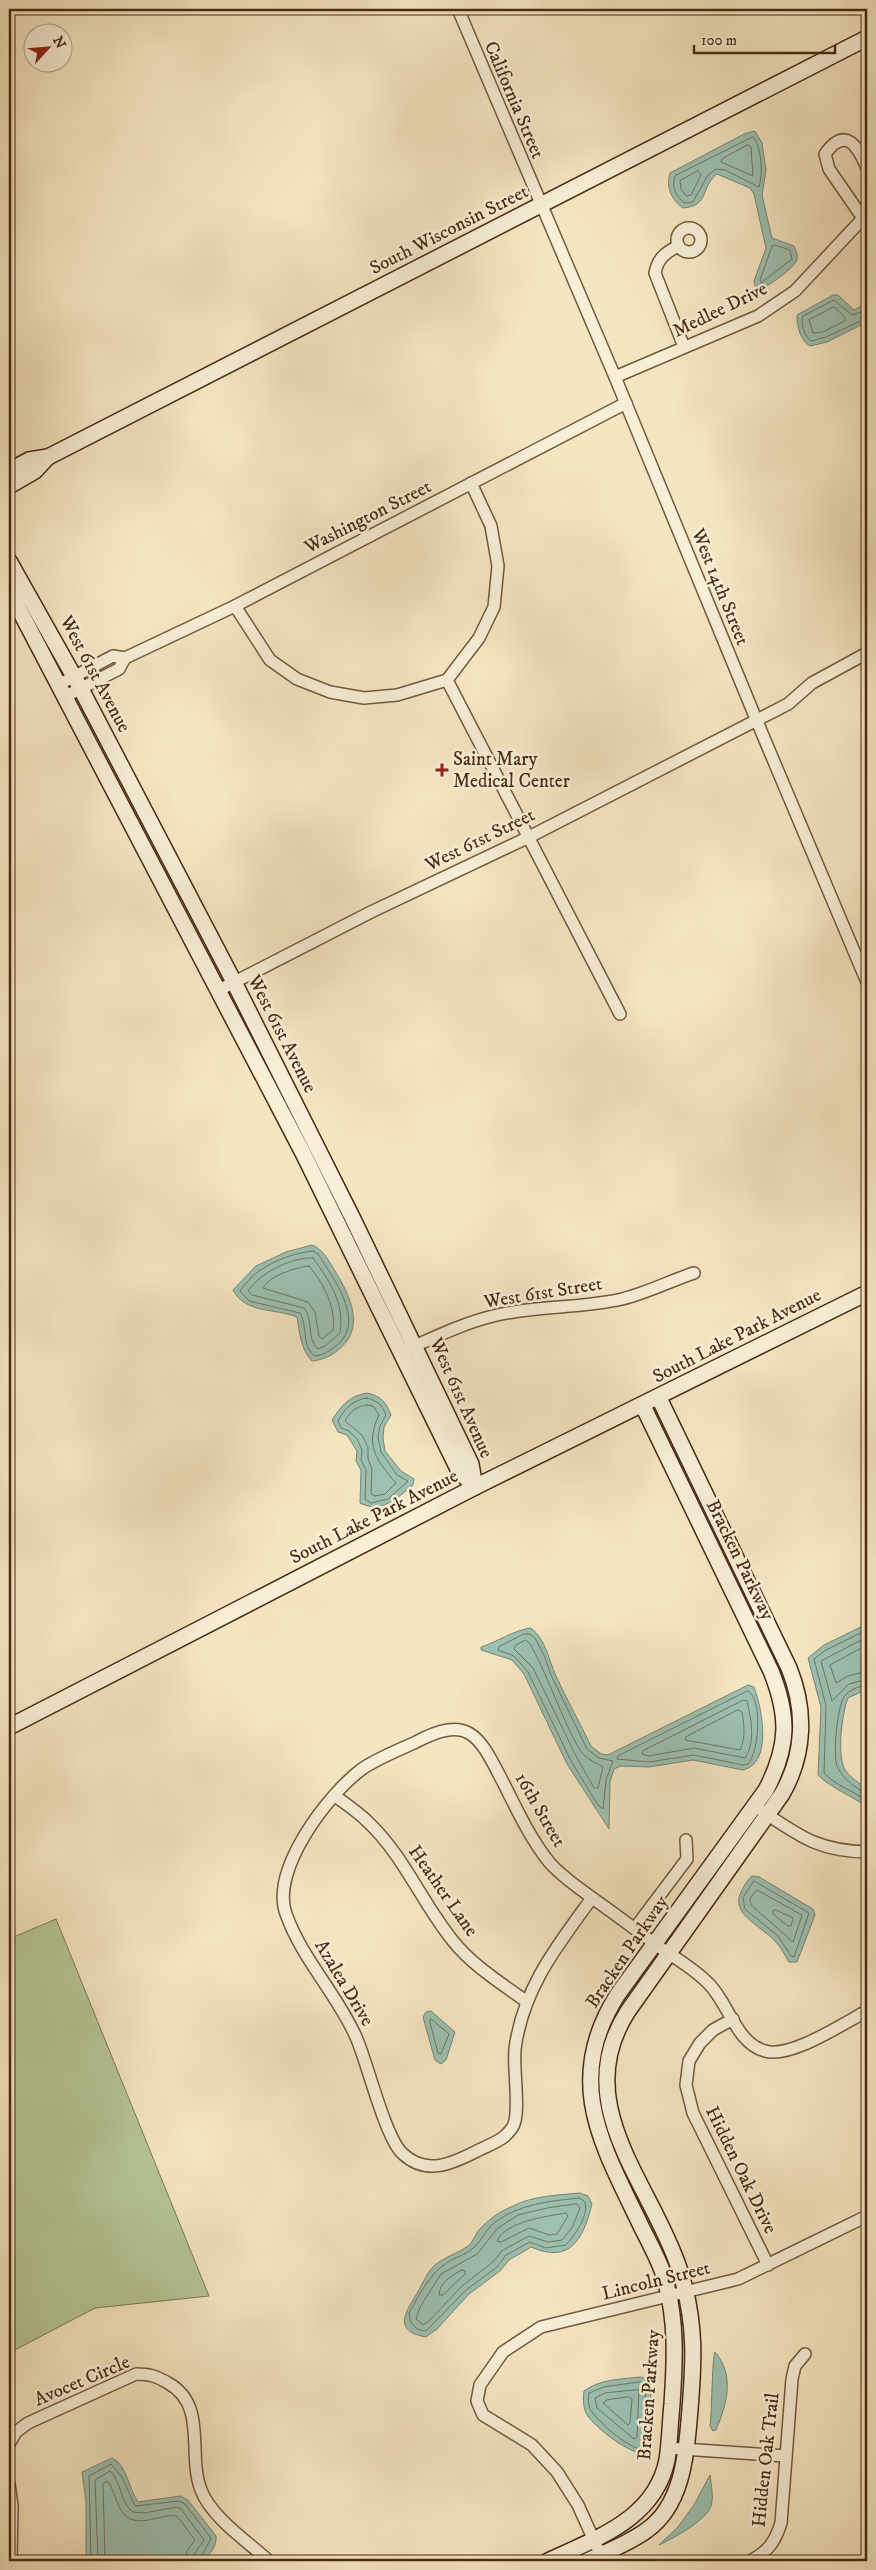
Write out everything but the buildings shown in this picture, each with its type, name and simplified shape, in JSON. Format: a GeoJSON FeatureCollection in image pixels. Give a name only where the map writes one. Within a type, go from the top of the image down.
{"type":"FeatureCollection","features":[{"type":"Feature","properties":{"kind":"street","name":"California Street"},"geometry":{"type":"LineString","coordinates":[[458,9],[540,206]]}},
{"type":"Feature","properties":{"kind":"street","name":"South Wisconsin Street"},"geometry":{"type":"LineString","coordinates":[[9,471],[29,460],[48,457],[867,38]]}},
{"type":"Feature","properties":{"kind":"street"},"geometry":{"type":"LineString","coordinates":[[865,215],[829,169],[825,154],[838,142],[847,141],[854,143],[858,147],[867,168]]}},
{"type":"Feature","properties":{"kind":"street","name":"West 14th Street"},"geometry":{"type":"LineString","coordinates":[[540,206],[626,403],[756,720],[867,982]]}},
{"type":"Feature","properties":{"kind":"street","name":"Medlee Drive"},"geometry":{"type":"LineString","coordinates":[[615,377],[758,316],[795,291],[865,215]]}},
{"type":"Feature","properties":{"kind":"street"},"geometry":{"type":"LineString","coordinates":[[678,246],[662,255],[655,273],[684,347]]}},
{"type":"Feature","properties":{"kind":"street","name":"Washington Street"},"geometry":{"type":"LineString","coordinates":[[63,690],[78,683],[113,656],[125,658],[235,606],[626,403]]}},
{"type":"Feature","properties":{"kind":"street","name":"South Wisconsin Street"},"geometry":{"type":"LineString","coordinates":[[9,486],[35,471],[48,457]]}},
{"type":"Feature","properties":{"kind":"street"},"geometry":{"type":"LineString","coordinates":[[235,606],[270,660],[297,679],[330,692],[364,698],[397,695],[447,680],[479,638],[494,607],[498,566],[491,526],[471,483]]}},
{"type":"Feature","properties":{"kind":"street","name":"West 61st Avenue"},"geometry":{"type":"LineString","coordinates":[[9,561],[78,683],[234,982],[416,1346],[471,1464],[475,1487]]}},
{"type":"Feature","properties":{"kind":"street","name":"West 61st Avenue"},"geometry":{"type":"LineString","coordinates":[[9,590],[304,1153],[459,1472],[475,1487]]}},
{"type":"Feature","properties":{"kind":"street","name":"West 61st Street"},"geometry":{"type":"LineString","coordinates":[[219,990],[364,916],[529,837],[788,704],[812,683],[867,653]]}},
{"type":"Feature","properties":{"kind":"street"},"geometry":{"type":"LineString","coordinates":[[447,680],[620,1014]]}},
{"type":"Feature","properties":{"kind":"street","name":"West 61st Street"},"geometry":{"type":"LineString","coordinates":[[400,1353],[431,1338],[493,1316],[533,1309],[581,1306],[624,1298],[694,1273]]}},
{"type":"Feature","properties":{"kind":"street","name":"South Lake Park Avenue"},"geometry":{"type":"LineString","coordinates":[[9,1726],[475,1487],[643,1406],[867,1293]]}},
{"type":"Feature","properties":{"kind":"street","name":"Bracken Parkway"},"geometry":{"type":"LineString","coordinates":[[597,2559],[648,2530],[665,2510],[681,2480],[687,2449],[694,2340],[686,2292],[675,2258],[616,2134],[607,2088],[609,2060],[623,2020],[769,1816],[788,1784],[797,1758],[801,1731],[800,1703],[789,1668],[659,1398]]}},
{"type":"Feature","properties":{"kind":"street","name":"Bracken Parkway"},"geometry":{"type":"LineString","coordinates":[[548,2561],[593,2540],[631,2519],[646,2504],[660,2483],[668,2448],[675,2348],[669,2296],[657,2259],[602,2144],[592,2110],[590,2086],[594,2052],[605,2017],[618,1994],[766,1790],[780,1764],[784,1730],[782,1697],[643,1406]]}},
{"type":"Feature","properties":{"kind":"street"},"geometry":{"type":"LineString","coordinates":[[709,1542],[725,1535]]}},
{"type":"Feature","properties":{"kind":"street","name":"16th Street"},"geometry":{"type":"LineString","coordinates":[[335,1796],[362,1769],[431,1734],[450,1728],[468,1732],[485,1748],[528,1830],[549,1862],[569,1882],[710,1984],[723,2000],[745,2039],[756,2048],[769,2053],[786,2052],[867,2011]]}},
{"type":"Feature","properties":{"kind":"street","name":"Azalea Drive"},"geometry":{"type":"LineString","coordinates":[[335,1796],[306,1834],[289,1863],[283,1885],[284,1908],[293,1932],[348,2020],[362,2051],[388,2127],[402,2154],[422,2164],[442,2167],[504,2137],[514,2123],[515,2048],[527,2002]]}},
{"type":"Feature","properties":{"kind":"street","name":"Heather Lane"},"geometry":{"type":"LineString","coordinates":[[335,1796],[368,1821],[387,1843],[433,1914],[454,1942],[483,1970],[527,2002]]}},
{"type":"Feature","properties":{"kind":"street"},"geometry":{"type":"LineString","coordinates":[[754,1805],[814,1844],[842,1852],[867,1852]]}},
{"type":"Feature","properties":{"kind":"street"},"geometry":{"type":"LineString","coordinates":[[635,1928],[687,1859],[686,1840]]}},
{"type":"Feature","properties":{"kind":"street"},"geometry":{"type":"LineString","coordinates":[[527,2002],[544,1964],[592,1898]]}},
{"type":"Feature","properties":{"kind":"street","name":"Hidden Oak Drive"},"geometry":{"type":"LineString","coordinates":[[733,2019],[713,2030],[700,2043],[689,2061],[686,2085],[693,2113],[768,2265]]}},
{"type":"Feature","properties":{"kind":"street","name":"Lincoln Street"},"geometry":{"type":"LineString","coordinates":[[593,2540],[578,2505],[557,2472],[532,2445],[483,2416],[477,2400],[480,2385],[503,2352],[541,2327],[738,2279],[867,2216]]}},
{"type":"Feature","properties":{"kind":"street","name":"Hidden Oak Trail"},"geometry":{"type":"LineString","coordinates":[[750,2561],[763,2555],[776,2540],[781,2523],[792,2379],[795,2366],[805,2354]]}},
{"type":"Feature","properties":{"kind":"street","name":"Avocet Circle"},"geometry":{"type":"LineString","coordinates":[[9,2444],[16,2432],[28,2423],[136,2374],[152,2374],[173,2386],[188,2399],[193,2414],[196,2470],[201,2491],[212,2510],[269,2561]]}},
{"type":"Feature","properties":{"kind":"street"},"geometry":{"type":"LineString","coordinates":[[668,2448],[786,2456]]}},
{"type":"Feature","properties":{"kind":"street"},"geometry":{"type":"LineString","coordinates":[[9,2484],[12,2506],[11,2561]]}},
{"type":"Feature","properties":{"kind":"street"},"geometry":{"type":"LineString","coordinates":[[593,2540],[597,2559]]}},
{"type":"Feature","properties":{"kind":"shaded area"},"geometry":{"type":"Polygon","coordinates":[[[56,1919],[209,2296],[95,2308],[9,2353],[9,1939],[56,1919]]]}},
{"type":"Feature","properties":{"kind":"water"},"geometry":{"type":"Polygon","coordinates":[[[755,131],[762,143],[766,170],[762,195],[772,238],[794,246],[797,256],[796,262],[790,269],[760,289],[755,286],[754,281],[766,248],[754,194],[750,188],[717,174],[697,204],[683,208],[675,201],[669,188],[670,173],[744,134],[755,131]]]}},
{"type":"Feature","properties":{"kind":"water"},"geometry":{"type":"Polygon","coordinates":[[[833,295],[838,295],[854,310],[867,303],[867,322],[827,342],[810,346],[800,332],[797,315],[833,295]]]}},
{"type":"Feature","properties":{"kind":"water"},"geometry":{"type":"Polygon","coordinates":[[[312,1245],[325,1256],[341,1281],[353,1312],[353,1323],[351,1333],[346,1342],[337,1351],[325,1358],[312,1361],[303,1346],[297,1317],[253,1307],[239,1298],[233,1290],[256,1266],[286,1252],[312,1245]]]}},
{"type":"Feature","properties":{"kind":"water"},"geometry":{"type":"Polygon","coordinates":[[[367,1393],[382,1400],[391,1415],[384,1427],[385,1451],[401,1471],[414,1479],[413,1485],[395,1499],[382,1506],[375,1507],[360,1503],[361,1470],[356,1461],[357,1451],[347,1435],[338,1432],[332,1420],[346,1402],[355,1396],[367,1393]]]}},
{"type":"Feature","properties":{"kind":"water"},"geometry":{"type":"Polygon","coordinates":[[[867,1624],[867,1689],[848,1698],[842,1724],[841,1756],[846,1771],[867,1789],[867,1807],[829,1784],[818,1775],[821,1707],[808,1658],[824,1645],[867,1624]]]}},
{"type":"Feature","properties":{"kind":"water"},"geometry":{"type":"Polygon","coordinates":[[[531,1628],[544,1644],[556,1676],[591,1746],[601,1754],[608,1755],[748,1685],[754,1687],[762,1721],[762,1746],[758,1757],[752,1765],[743,1770],[693,1760],[649,1767],[621,1766],[614,1769],[610,1782],[609,1829],[567,1764],[524,1674],[512,1660],[481,1650],[481,1647],[518,1631],[531,1628]]]}},
{"type":"Feature","properties":{"kind":"water"},"geometry":{"type":"Polygon","coordinates":[[[752,1876],[759,1877],[813,1909],[815,1915],[797,1962],[789,1962],[775,1941],[743,1913],[739,1900],[741,1892],[752,1876]]]}},
{"type":"Feature","properties":{"kind":"water"},"geometry":{"type":"Polygon","coordinates":[[[431,2011],[455,2032],[446,2060],[441,2064],[435,2060],[423,2017],[426,2012],[431,2011]]]}},
{"type":"Feature","properties":{"kind":"water"},"geometry":{"type":"Polygon","coordinates":[[[580,2193],[588,2196],[592,2204],[584,2228],[573,2245],[556,2253],[544,2252],[531,2247],[509,2260],[500,2271],[469,2294],[437,2329],[426,2337],[414,2334],[407,2329],[404,2323],[405,2316],[429,2272],[441,2261],[468,2246],[479,2230],[490,2219],[508,2208],[528,2200],[545,2196],[580,2193]]]}},
{"type":"Feature","properties":{"kind":"water"},"geometry":{"type":"Polygon","coordinates":[[[715,2352],[725,2370],[727,2390],[720,2420],[716,2430],[713,2431],[710,2426],[715,2352]]]}},
{"type":"Feature","properties":{"kind":"water"},"geometry":{"type":"Polygon","coordinates":[[[641,2377],[648,2379],[651,2387],[649,2450],[646,2454],[631,2450],[606,2433],[587,2415],[584,2403],[584,2391],[590,2387],[611,2380],[641,2377]]]}},
{"type":"Feature","properties":{"kind":"water"},"geometry":{"type":"Polygon","coordinates":[[[112,2458],[125,2472],[138,2502],[180,2496],[188,2500],[216,2536],[214,2547],[202,2561],[86,2561],[86,2501],[82,2472],[112,2458]]]}},
{"type":"Feature","properties":{"kind":"water"},"geometry":{"type":"Polygon","coordinates":[[[710,2475],[712,2498],[708,2511],[696,2523],[659,2545],[678,2527],[694,2505],[710,2475]]]}},
{"type":"Feature","properties":{"kind":"place","name":"Saint Mary Medical Center"},"geometry":{"type":"Point","coordinates":[442,770]}}]}
